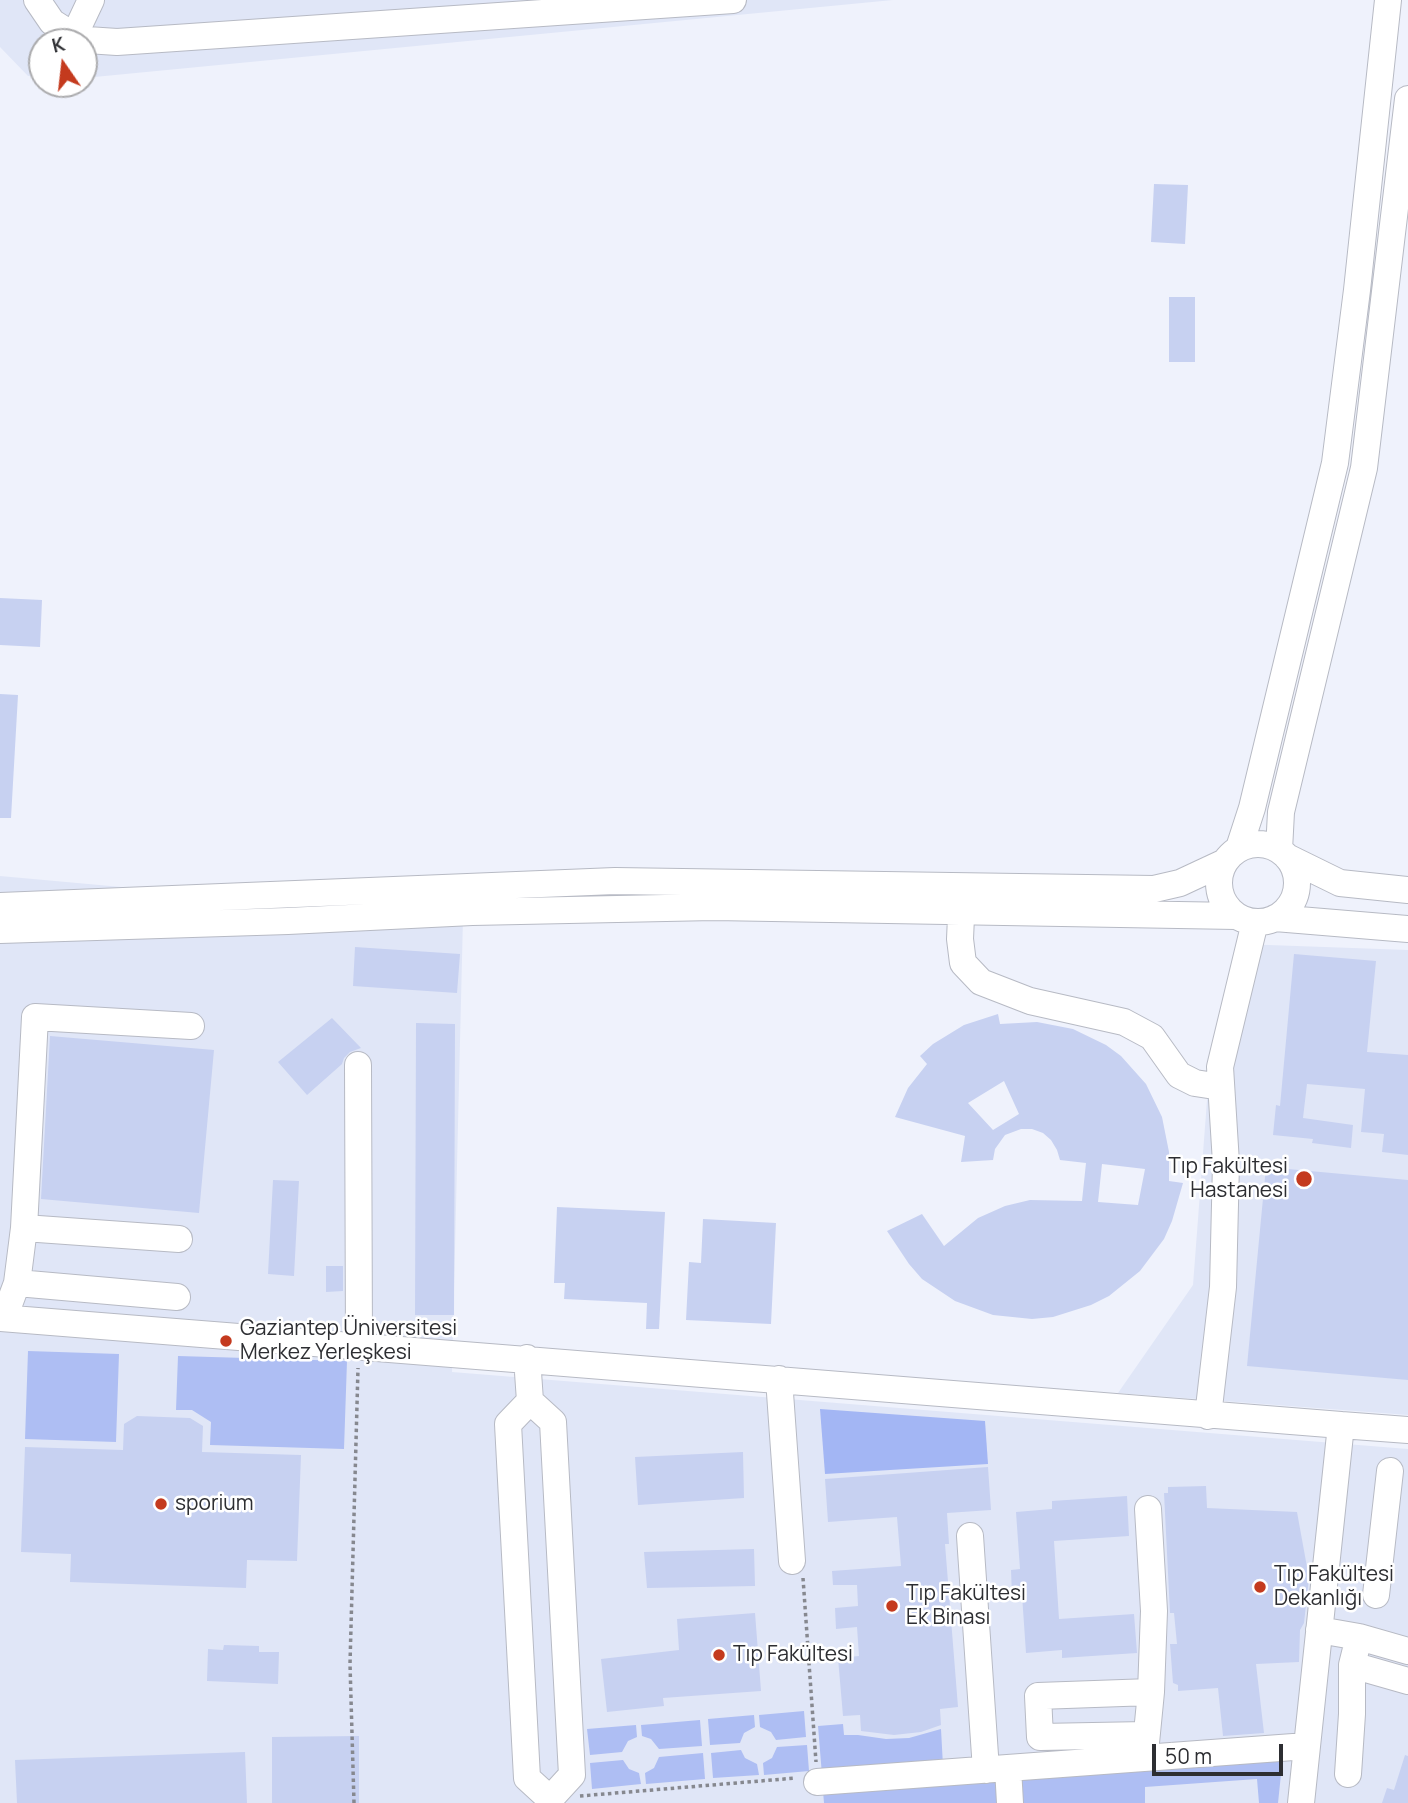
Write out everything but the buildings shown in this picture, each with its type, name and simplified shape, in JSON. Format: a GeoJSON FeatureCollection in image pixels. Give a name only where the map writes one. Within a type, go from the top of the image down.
{"type":"FeatureCollection","features":[{"type":"Feature","properties":{"kind":"street"},"geometry":{"type":"LineString","coordinates":[[37,0],[52,22],[61,28]]}},
{"type":"Feature","properties":{"kind":"street"},"geometry":{"type":"LineString","coordinates":[[78,28],[91,0]]}},
{"type":"Feature","properties":{"kind":"street"},"geometry":{"type":"LineString","coordinates":[[98,41],[733,0]]}},
{"type":"Feature","properties":{"kind":"street"},"geometry":{"type":"LineString","coordinates":[[1388,0],[1359,276],[1335,463],[1252,808],[1232,855],[1220,871],[1219,891],[1228,909],[1255,919],[1284,913],[1295,896],[1296,875],[1283,854],[1284,800],[1364,468],[1408,99]]}},
{"type":"Feature","properties":{"kind":"street"},"geometry":{"type":"LineString","coordinates":[[0,930],[962,899],[1154,889],[1180,883],[1232,855],[1260,844],[1340,883],[1408,890]]}},
{"type":"Feature","properties":{"kind":"street"},"geometry":{"type":"LineString","coordinates":[[0,906],[615,881],[962,899],[1408,929]]}},
{"type":"Feature","properties":{"kind":"street"},"geometry":{"type":"LineString","coordinates":[[962,899],[960,939],[963,963],[981,982],[1030,1001],[1124,1022],[1152,1037],[1179,1075],[1195,1083],[1221,1087]]}},
{"type":"Feature","properties":{"kind":"street"},"geometry":{"type":"LineString","coordinates":[[1208,1416],[1223,1287],[1226,1163],[1220,1067],[1255,919]]}},
{"type":"Feature","properties":{"kind":"street"},"geometry":{"type":"LineString","coordinates":[[191,1026],[35,1017],[24,1228],[16,1283],[2,1318],[1408,1430]]}},
{"type":"Feature","properties":{"kind":"street"},"geometry":{"type":"LineString","coordinates":[[358,1065],[359,1345]]}},
{"type":"Feature","properties":{"kind":"street"},"geometry":{"type":"LineString","coordinates":[[24,1228],[179,1239]]}},
{"type":"Feature","properties":{"kind":"street"},"geometry":{"type":"LineString","coordinates":[[16,1283],[177,1297]]}},
{"type":"Feature","properties":{"kind":"street"},"geometry":{"type":"LineString","coordinates":[[527,1359],[530,1401],[553,1422],[572,1775],[550,1798],[527,1777],[508,1424],[530,1401]]}},
{"type":"Feature","properties":{"kind":"street"},"geometry":{"type":"LineString","coordinates":[[779,1379],[797,1566]]}},
{"type":"Feature","properties":{"kind":"street"},"geometry":{"type":"LineString","coordinates":[[1301,1803],[1341,1425]]}},
{"type":"Feature","properties":{"kind":"street"},"geometry":{"type":"LineString","coordinates":[[1376,1595],[1390,1471]]}},
{"type":"Feature","properties":{"kind":"street"},"geometry":{"type":"LineString","coordinates":[[1145,1747],[1151,1692],[1154,1611],[1148,1510]]}},
{"type":"Feature","properties":{"kind":"street"},"geometry":{"type":"LineString","coordinates":[[970,1536],[997,1769],[1010,1803]]}},
{"type":"Feature","properties":{"kind":"street"},"geometry":{"type":"LineString","coordinates":[[1319,1630],[1359,1637],[1408,1651]]}},
{"type":"Feature","properties":{"kind":"street"},"geometry":{"type":"LineString","coordinates":[[1348,1774],[1352,1665],[1359,1637]]}},
{"type":"Feature","properties":{"kind":"street"},"geometry":{"type":"LineString","coordinates":[[1352,1665],[1408,1681]]}},
{"type":"Feature","properties":{"kind":"street"},"geometry":{"type":"LineString","coordinates":[[1151,1692],[1038,1696],[1040,1737],[1145,1747],[1307,1746]]}},
{"type":"Feature","properties":{"kind":"street"},"geometry":{"type":"LineString","coordinates":[[817,1779],[997,1769],[1145,1747]]}},
{"type":"Feature","properties":{"kind":"path"},"geometry":{"type":"LineString","coordinates":[[354,1803],[350,1664],[359,1345]]}},
{"type":"Feature","properties":{"kind":"path"},"geometry":{"type":"LineString","coordinates":[[550,1798],[817,1779],[797,1566]]}},
{"type":"Feature","properties":{"kind":"shaded area"},"geometry":{"type":"Polygon","coordinates":[[[0,0],[893,0],[98,77],[98,28],[28,28],[28,76],[0,47],[0,0]]]}},
{"type":"Feature","properties":{"kind":"shaded area","name":"Gaziantep Üniversitesi Merkez Yerleşkesi"},"geometry":{"type":"Polygon","coordinates":[[[0,876],[463,918],[452,1372],[1408,1449],[1408,1803],[0,1803],[0,876]]]}},
{"type":"Feature","properties":{"kind":"shaded area","name":"Tıp Fakültesi Hastanesi"},"geometry":{"type":"Polygon","coordinates":[[[1241,944],[1408,950],[1408,1415],[1118,1393],[1193,1285],[1209,1074],[1241,944]]]}},
{"type":"Feature","properties":{"kind":"shaded area"},"geometry":{"type":"Polygon","coordinates":[[[28,1351],[119,1354],[116,1442],[25,1439],[28,1351]]]}},
{"type":"Feature","properties":{"kind":"shaded area"},"geometry":{"type":"Polygon","coordinates":[[[178,1356],[347,1361],[344,1449],[210,1445],[211,1422],[192,1410],[176,1410],[178,1356]]]}},
{"type":"Feature","properties":{"kind":"shaded area"},"geometry":{"type":"Polygon","coordinates":[[[820,1409],[985,1421],[988,1464],[825,1474],[820,1409]]]}},
{"type":"Feature","properties":{"kind":"shaded area"},"geometry":{"type":"Polygon","coordinates":[[[804,1711],[806,1737],[776,1740],[771,1732],[760,1727],[759,1715],[804,1711]]]}},
{"type":"Feature","properties":{"kind":"shaded area"},"geometry":{"type":"Polygon","coordinates":[[[754,1715],[755,1727],[744,1733],[740,1743],[710,1745],[708,1719],[754,1715]]]}},
{"type":"Feature","properties":{"kind":"shaded area"},"geometry":{"type":"Polygon","coordinates":[[[700,1720],[702,1746],[659,1749],[651,1739],[642,1736],[641,1725],[700,1720]]]}},
{"type":"Feature","properties":{"kind":"shaded area"},"geometry":{"type":"Polygon","coordinates":[[[843,1724],[844,1735],[886,1739],[909,1738],[941,1729],[943,1766],[822,1775],[818,1726],[843,1724]]]}},
{"type":"Feature","properties":{"kind":"shaded area"},"geometry":{"type":"Polygon","coordinates":[[[636,1725],[637,1737],[628,1741],[622,1752],[590,1755],[587,1729],[636,1725]]]}},
{"type":"Feature","properties":{"kind":"shaded area"},"geometry":{"type":"Polygon","coordinates":[[[807,1745],[809,1771],[764,1775],[763,1763],[772,1758],[777,1747],[807,1745]]]}},
{"type":"Feature","properties":{"kind":"shaded area"},"geometry":{"type":"Polygon","coordinates":[[[741,1750],[745,1758],[757,1764],[759,1775],[713,1778],[711,1753],[741,1750]]]}},
{"type":"Feature","properties":{"kind":"shaded area"},"geometry":{"type":"Polygon","coordinates":[[[703,1753],[705,1779],[646,1784],[645,1773],[654,1768],[659,1757],[703,1753]]]}},
{"type":"Feature","properties":{"kind":"shaded area"},"geometry":{"type":"Polygon","coordinates":[[[1283,1755],[1278,1803],[1259,1803],[1257,1779],[1145,1787],[1145,1803],[1023,1803],[1021,1773],[1283,1755]]]}},
{"type":"Feature","properties":{"kind":"shaded area"},"geometry":{"type":"Polygon","coordinates":[[[623,1760],[629,1769],[639,1773],[641,1784],[592,1789],[590,1763],[623,1760]]]}},
{"type":"Feature","properties":{"kind":"shaded area"},"geometry":{"type":"Polygon","coordinates":[[[1001,1778],[1003,1803],[824,1803],[823,1791],[1001,1778]]]}},
{"type":"Feature","properties":{"kind":"place","name":"Tıp Fakültesi Hastanesi"},"geometry":{"type":"Point","coordinates":[1304,1179]}},
{"type":"Feature","properties":{"kind":"place","name":"Gaziantep Üniversitesi Merkez Yerleşkesi"},"geometry":{"type":"Point","coordinates":[226,1341]}},
{"type":"Feature","properties":{"kind":"place","name":"sporium"},"geometry":{"type":"Point","coordinates":[161,1504]}},
{"type":"Feature","properties":{"kind":"place","name":"Tıp Fakültesi Dekanlığı"},"geometry":{"type":"Point","coordinates":[1260,1587]}},
{"type":"Feature","properties":{"kind":"place","name":"Tıp Fakültesi Ek Binası"},"geometry":{"type":"Point","coordinates":[892,1606]}},
{"type":"Feature","properties":{"kind":"place","name":"Tıp Fakültesi"},"geometry":{"type":"Point","coordinates":[719,1655]}}]}
